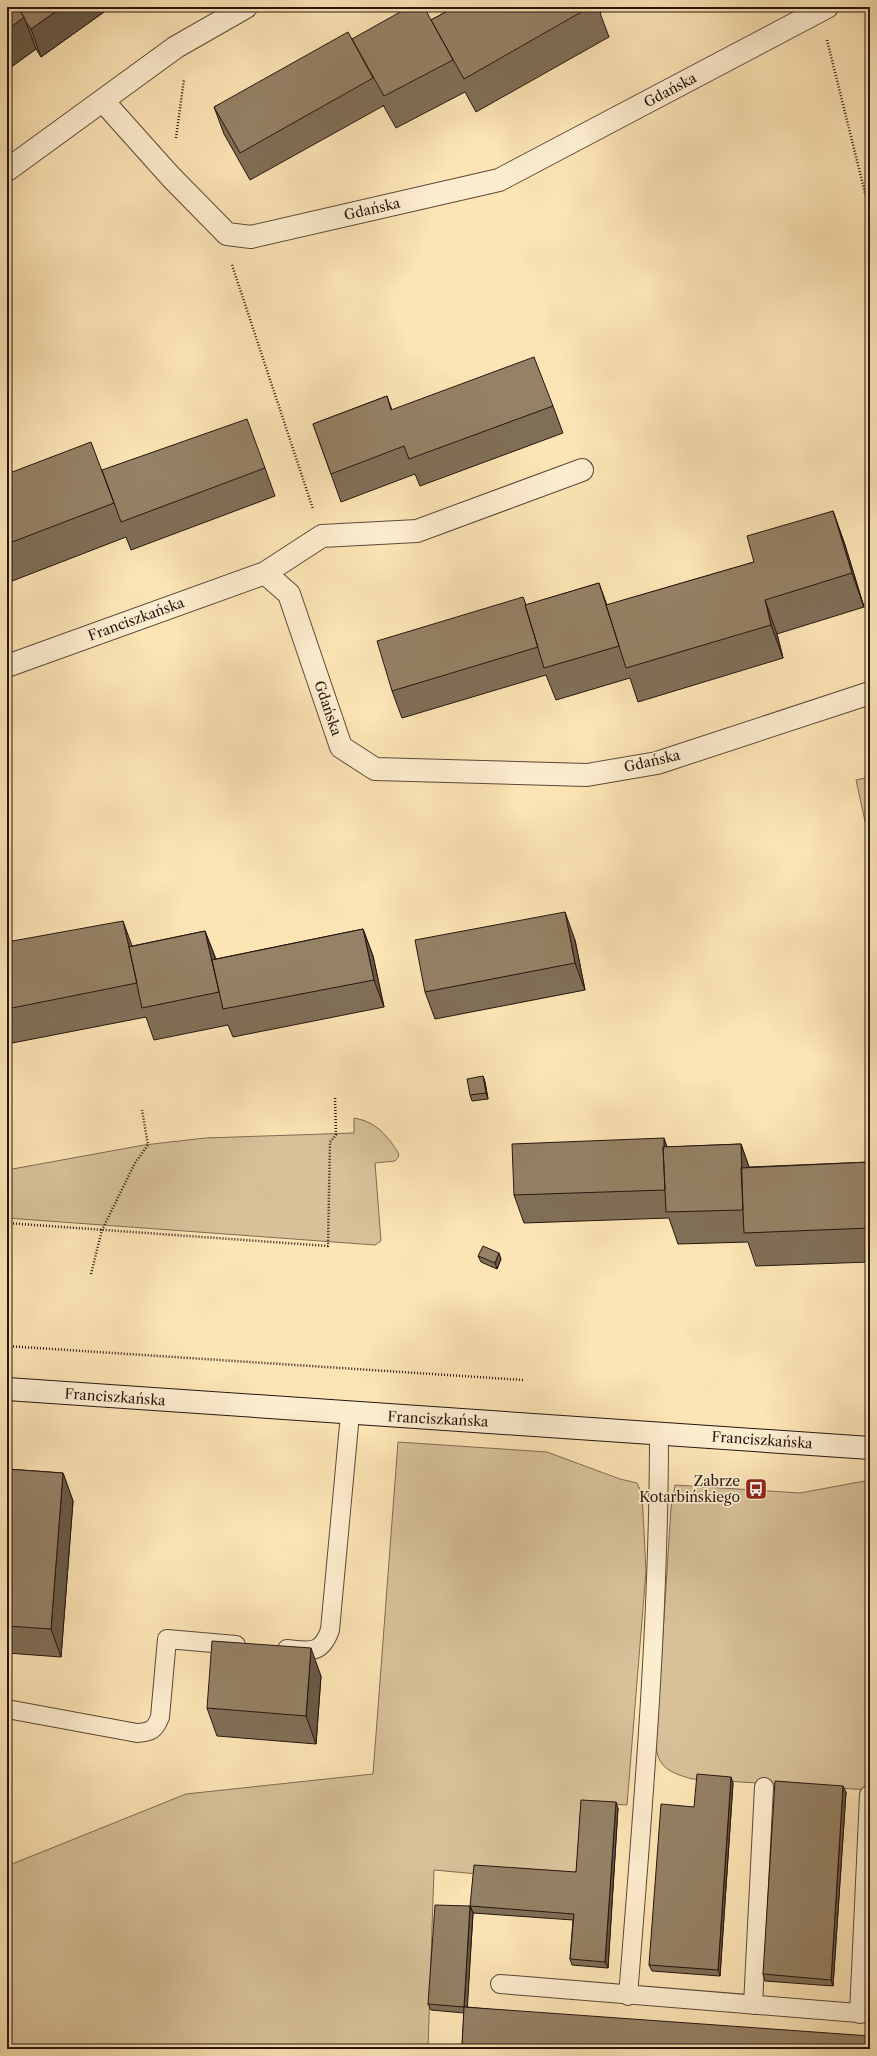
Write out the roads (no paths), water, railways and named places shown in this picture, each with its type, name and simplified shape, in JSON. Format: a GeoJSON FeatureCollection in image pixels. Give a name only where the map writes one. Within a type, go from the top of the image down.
{"type":"FeatureCollection","features":[{"type":"Feature","properties":{"kind":"street"},"geometry":{"type":"LineString","coordinates":[[7,170],[176,47],[246,7]]}},
{"type":"Feature","properties":{"kind":"street","name":"Gdańska"},"geometry":{"type":"LineString","coordinates":[[103,101],[171,177],[227,234],[252,237],[499,180],[824,9]]}},
{"type":"Feature","properties":{"kind":"street"},"geometry":{"type":"LineString","coordinates":[[265,573],[322,536],[417,531],[582,470]]}},
{"type":"Feature","properties":{"kind":"street","name":"Gdańska"},"geometry":{"type":"LineString","coordinates":[[265,573],[289,594],[341,747],[375,769],[587,775],[658,763],[870,693]]}},
{"type":"Feature","properties":{"kind":"street","name":"Franciszkańska"},"geometry":{"type":"LineString","coordinates":[[7,666],[265,573]]}},
{"type":"Feature","properties":{"kind":"street","name":"Franciszkańska"},"geometry":{"type":"LineString","coordinates":[[7,1389],[350,1414],[659,1432],[870,1448]]}},
{"type":"Feature","properties":{"kind":"lane"},"geometry":{"type":"LineString","coordinates":[[7,1709],[137,1733],[147,1732],[156,1727],[160,1717],[167,1639],[310,1650],[320,1648],[326,1641],[330,1630],[350,1414]]}},
{"type":"Feature","properties":{"kind":"lane"},"geometry":{"type":"LineString","coordinates":[[628,1996],[647,1753],[658,1542],[659,1432]]}},
{"type":"Feature","properties":{"kind":"lane"},"geometry":{"type":"LineString","coordinates":[[753,2005],[764,1787]]}},
{"type":"Feature","properties":{"kind":"lane"},"geometry":{"type":"LineString","coordinates":[[500,1984],[628,1996],[865,2014],[869,1795]]}},
{"type":"Feature","properties":{"kind":"place","name":"Zabrze Kotarbińskiego"},"geometry":{"type":"Point","coordinates":[756,1489]}}]}
